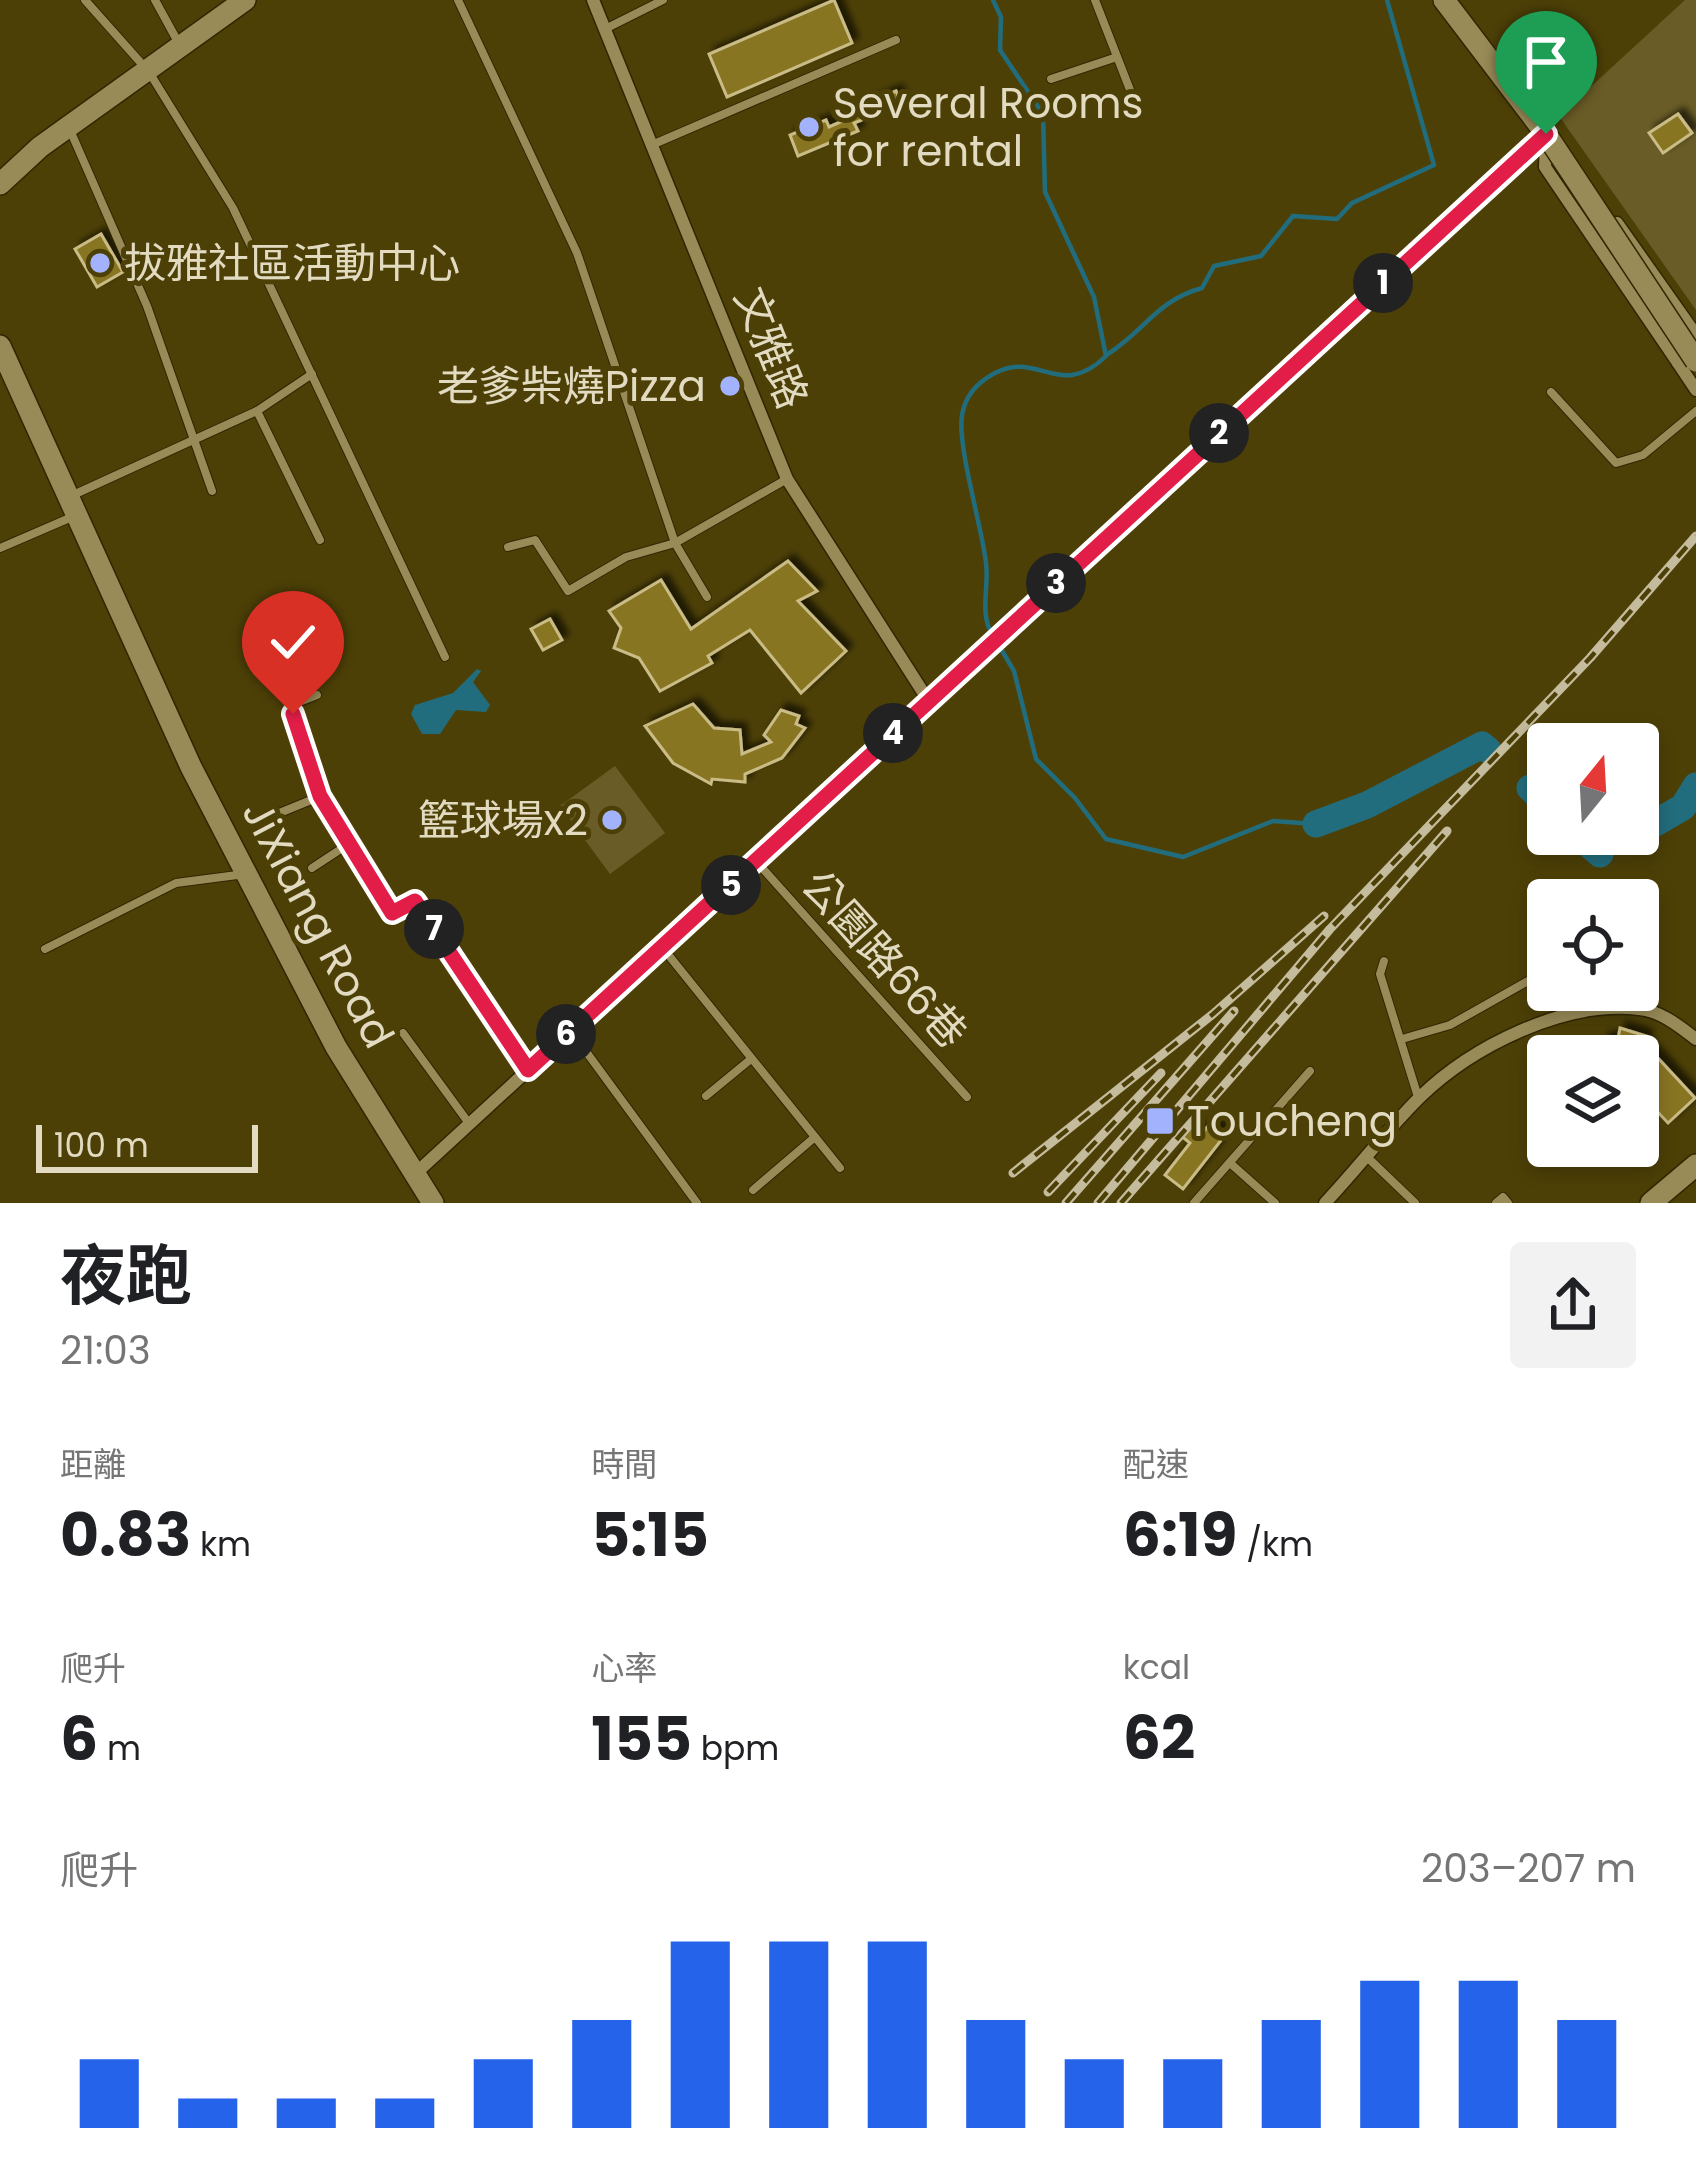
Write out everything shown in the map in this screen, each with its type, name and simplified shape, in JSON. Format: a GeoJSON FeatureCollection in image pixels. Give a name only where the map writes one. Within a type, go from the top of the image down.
{"type":"FeatureCollection","features":[{"type":"Feature","properties":{"kind":"street"},"geometry":{"type":"LineString","coordinates":[[0,184],[245,0]]}},
{"type":"Feature","properties":{"kind":"street","name":"文雅路"},"geometry":{"type":"LineString","coordinates":[[593,0],[788,479],[928,700]]}},
{"type":"Feature","properties":{"kind":"street"},"geometry":{"type":"LineString","coordinates":[[1444,0],[1546,134],[1687,362],[1696,390]]}},
{"type":"Feature","properties":{"kind":"street"},"geometry":{"type":"LineString","coordinates":[[1546,134],[1570,152],[1696,335]]}},
{"type":"Feature","properties":{"kind":"street"},"geometry":{"type":"LineString","coordinates":[[415,1174],[1546,134]]}},
{"type":"Feature","properties":{"kind":"street","name":"JiXiang Road"},"geometry":{"type":"LineString","coordinates":[[0,346],[191,767],[337,1047],[433,1203]]}},
{"type":"Feature","properties":{"kind":"street"},"geometry":{"type":"LineString","coordinates":[[1687,362],[1696,351]]}},
{"type":"Feature","properties":{"kind":"street"},"geometry":{"type":"LineString","coordinates":[[1325,1203],[1418,1099],[1489,1047],[1569,1017],[1640,1009],[1667,1018],[1696,1039]]}},
{"type":"Feature","properties":{"kind":"street"},"geometry":{"type":"LineString","coordinates":[[1651,1203],[1696,1166]]}},
{"type":"Feature","properties":{"kind":"lane"},"geometry":{"type":"LineString","coordinates":[[85,0],[149,72],[233,208],[446,657]]}},
{"type":"Feature","properties":{"kind":"lane"},"geometry":{"type":"LineString","coordinates":[[155,0],[182,48]]}},
{"type":"Feature","properties":{"kind":"lane"},"geometry":{"type":"LineString","coordinates":[[458,0],[577,253],[666,502],[675,543],[707,597]]}},
{"type":"Feature","properties":{"kind":"lane"},"geometry":{"type":"LineString","coordinates":[[608,28],[663,0]]}},
{"type":"Feature","properties":{"kind":"lane"},"geometry":{"type":"LineString","coordinates":[[1096,0],[1132,95]]}},
{"type":"Feature","properties":{"kind":"lane"},"geometry":{"type":"LineString","coordinates":[[654,144],[896,40]]}},
{"type":"Feature","properties":{"kind":"lane"},"geometry":{"type":"LineString","coordinates":[[1052,79],[1117,57]]}},
{"type":"Feature","properties":{"kind":"lane"},"geometry":{"type":"LineString","coordinates":[[69,128],[147,306],[212,491]]}},
{"type":"Feature","properties":{"kind":"lane"},"geometry":{"type":"LineString","coordinates":[[0,548],[257,411],[312,374]]}},
{"type":"Feature","properties":{"kind":"lane"},"geometry":{"type":"LineString","coordinates":[[1551,392],[1616,464],[1643,455],[1696,411]]}},
{"type":"Feature","properties":{"kind":"lane"},"geometry":{"type":"LineString","coordinates":[[257,411],[320,540]]}},
{"type":"Feature","properties":{"kind":"lane"},"geometry":{"type":"LineString","coordinates":[[508,548],[535,540],[544,546],[568,591],[626,557],[675,543],[788,479]]}},
{"type":"Feature","properties":{"kind":"lane"},"geometry":{"type":"LineString","coordinates":[[317,694],[299,702],[293,714],[320,796],[392,913],[415,901],[528,1070]]}},
{"type":"Feature","properties":{"kind":"lane"},"geometry":{"type":"LineString","coordinates":[[277,814],[320,796]]}},
{"type":"Feature","properties":{"kind":"lane"},"geometry":{"type":"LineString","coordinates":[[312,868],[350,843]]}},
{"type":"Feature","properties":{"kind":"lane","name":"公園路66巷"},"geometry":{"type":"LineString","coordinates":[[757,861],[967,1097]]}},
{"type":"Feature","properties":{"kind":"lane"},"geometry":{"type":"LineString","coordinates":[[45,949],[176,883],[246,874]]}},
{"type":"Feature","properties":{"kind":"lane"},"geometry":{"type":"LineString","coordinates":[[662,947],[840,1168]]}},
{"type":"Feature","properties":{"kind":"lane"},"geometry":{"type":"LineString","coordinates":[[1384,961],[1380,974],[1418,1099]]}},
{"type":"Feature","properties":{"kind":"lane"},"geometry":{"type":"LineString","coordinates":[[1402,1039],[1450,1025],[1527,982]]}},
{"type":"Feature","properties":{"kind":"lane"},"geometry":{"type":"LineString","coordinates":[[570,1030],[697,1203]]}},
{"type":"Feature","properties":{"kind":"lane"},"geometry":{"type":"LineString","coordinates":[[403,1034],[468,1122]]}},
{"type":"Feature","properties":{"kind":"lane"},"geometry":{"type":"LineString","coordinates":[[706,1096],[752,1058]]}},
{"type":"Feature","properties":{"kind":"lane"},"geometry":{"type":"LineString","coordinates":[[1194,1203],[1310,1071]]}},
{"type":"Feature","properties":{"kind":"lane"},"geometry":{"type":"LineString","coordinates":[[753,1190],[815,1137]]}},
{"type":"Feature","properties":{"kind":"lane"},"geometry":{"type":"LineString","coordinates":[[1367,1157],[1415,1203]]}},
{"type":"Feature","properties":{"kind":"lane"},"geometry":{"type":"LineString","coordinates":[[1230,1163],[1275,1203]]}},
{"type":"Feature","properties":{"kind":"lane"},"geometry":{"type":"LineString","coordinates":[[1496,1203],[1502,1197],[1508,1203]]}},
{"type":"Feature","properties":{"kind":"shaded area"},"geometry":{"type":"Polygon","coordinates":[[[1685,0],[1696,0],[1696,310],[1559,116],[1685,0]]]}},
{"type":"Feature","properties":{"kind":"shaded area","name":"籃球場x2"},"geometry":{"type":"Polygon","coordinates":[[[615,766],[665,833],[610,874],[560,806],[615,766]]]}},
{"type":"Feature","properties":{"kind":"water"},"geometry":{"type":"Polygon","coordinates":[[[477,669],[481,671],[473,682],[490,705],[486,712],[456,710],[440,734],[422,734],[411,714],[415,705],[453,693],[477,669]]]}},
{"type":"Feature","properties":{"kind":"building"},"geometry":{"type":"Polygon","coordinates":[[[834,0],[852,43],[727,97],[709,54],[834,0]]]}},
{"type":"Feature","properties":{"kind":"building"},"geometry":{"type":"Polygon","coordinates":[[[896,91],[902,104],[854,123],[858,131],[798,156],[790,135],[826,120],[829,127],[852,117],[849,111],[896,91]]]}},
{"type":"Feature","properties":{"kind":"building"},"geometry":{"type":"Polygon","coordinates":[[[1678,114],[1692,133],[1663,153],[1649,133],[1678,114]]]}},
{"type":"Feature","properties":{"kind":"building","name":"拔雅社區活動中心"},"geometry":{"type":"Polygon","coordinates":[[[101,234],[123,272],[97,287],[75,249],[101,234]]]}},
{"type":"Feature","properties":{"kind":"building"},"geometry":{"type":"Polygon","coordinates":[[[788,561],[817,591],[798,601],[846,651],[801,693],[750,630],[708,656],[712,663],[660,691],[639,658],[614,648],[621,628],[609,611],[661,580],[691,629],[788,561]]]}},
{"type":"Feature","properties":{"kind":"building"},"geometry":{"type":"Polygon","coordinates":[[[550,619],[562,640],[543,650],[531,629],[550,619]]]}},
{"type":"Feature","properties":{"kind":"building"},"geometry":{"type":"Polygon","coordinates":[[[693,704],[714,728],[740,730],[742,754],[771,742],[764,735],[781,710],[799,716],[796,724],[805,728],[782,758],[745,774],[745,782],[712,779],[711,784],[673,763],[645,726],[693,704]]]}},
{"type":"Feature","properties":{"kind":"building"},"geometry":{"type":"Polygon","coordinates":[[[1659,1059],[1695,1098],[1668,1123],[1659,1113],[1659,1059]]]}},
{"type":"Feature","properties":{"kind":"building"},"geometry":{"type":"Polygon","coordinates":[[[1211,1122],[1226,1134],[1183,1189],[1165,1175],[1190,1143],[1180,1135],[1189,1123],[1202,1134],[1211,1122]]]}},
{"type":"Feature","properties":{"kind":"waterway"},"geometry":{"type":"LineString","coordinates":[[989,628],[986,563],[961,429],[966,402],[983,381],[1010,368],[1075,374],[1106,356],[1094,297],[1045,192],[1043,114],[1000,50],[1001,17],[993,0]]}},
{"type":"Feature","properties":{"kind":"waterway"},"geometry":{"type":"LineString","coordinates":[[1108,354],[1163,308],[1202,288],[1214,266],[1261,256],[1293,216],[1337,219],[1352,203],[1434,165],[1387,0]]}},
{"type":"Feature","properties":{"kind":"waterway"},"geometry":{"type":"LineString","coordinates":[[1001,649],[1014,671],[1036,759],[1075,798],[1106,839],[1183,857],[1273,821],[1316,824]]}},
{"type":"Feature","properties":{"kind":"waterway"},"geometry":{"type":"LineString","coordinates":[[1316,824],[1367,805],[1482,745],[1488,750]]}},
{"type":"Feature","properties":{"kind":"waterway"},"geometry":{"type":"LineString","coordinates":[[1659,821],[1683,807],[1696,786]]}},
{"type":"Feature","properties":{"kind":"railway"},"geometry":{"type":"LineString","coordinates":[[1098,1203],[1330,929],[1590,658],[1696,536]]}},
{"type":"Feature","properties":{"kind":"railway"},"geometry":{"type":"LineString","coordinates":[[1121,1203],[1447,831]]}},
{"type":"Feature","properties":{"kind":"railway"},"geometry":{"type":"LineString","coordinates":[[1013,1173],[1213,1014],[1324,916]]}},
{"type":"Feature","properties":{"kind":"railway"},"geometry":{"type":"LineString","coordinates":[[1066,1203],[1234,1011]]}},
{"type":"Feature","properties":{"kind":"railway"},"geometry":{"type":"LineString","coordinates":[[1048,1192],[1161,1073]]}},
{"type":"Feature","properties":{"kind":"place","name":"Several Rooms for rental"},"geometry":{"type":"Point","coordinates":[809,127]}},
{"type":"Feature","properties":{"kind":"place","name":"拔雅社區活動中心"},"geometry":{"type":"Point","coordinates":[100,263]}},
{"type":"Feature","properties":{"kind":"place","name":"老爹柴燒Pizza"},"geometry":{"type":"Point","coordinates":[730,386]}},
{"type":"Feature","properties":{"kind":"place","name":"籃球場x2"},"geometry":{"type":"Point","coordinates":[612,820]}},
{"type":"Feature","properties":{"kind":"place","name":"Toucheng"},"geometry":{"type":"Point","coordinates":[1160,1121]}},
{"type":"Feature","properties":{"kind":"route"},"geometry":{"type":"LineString","coordinates":[[293,714],[320,796],[392,913],[415,901],[528,1070],[1546,134]]}}]}
